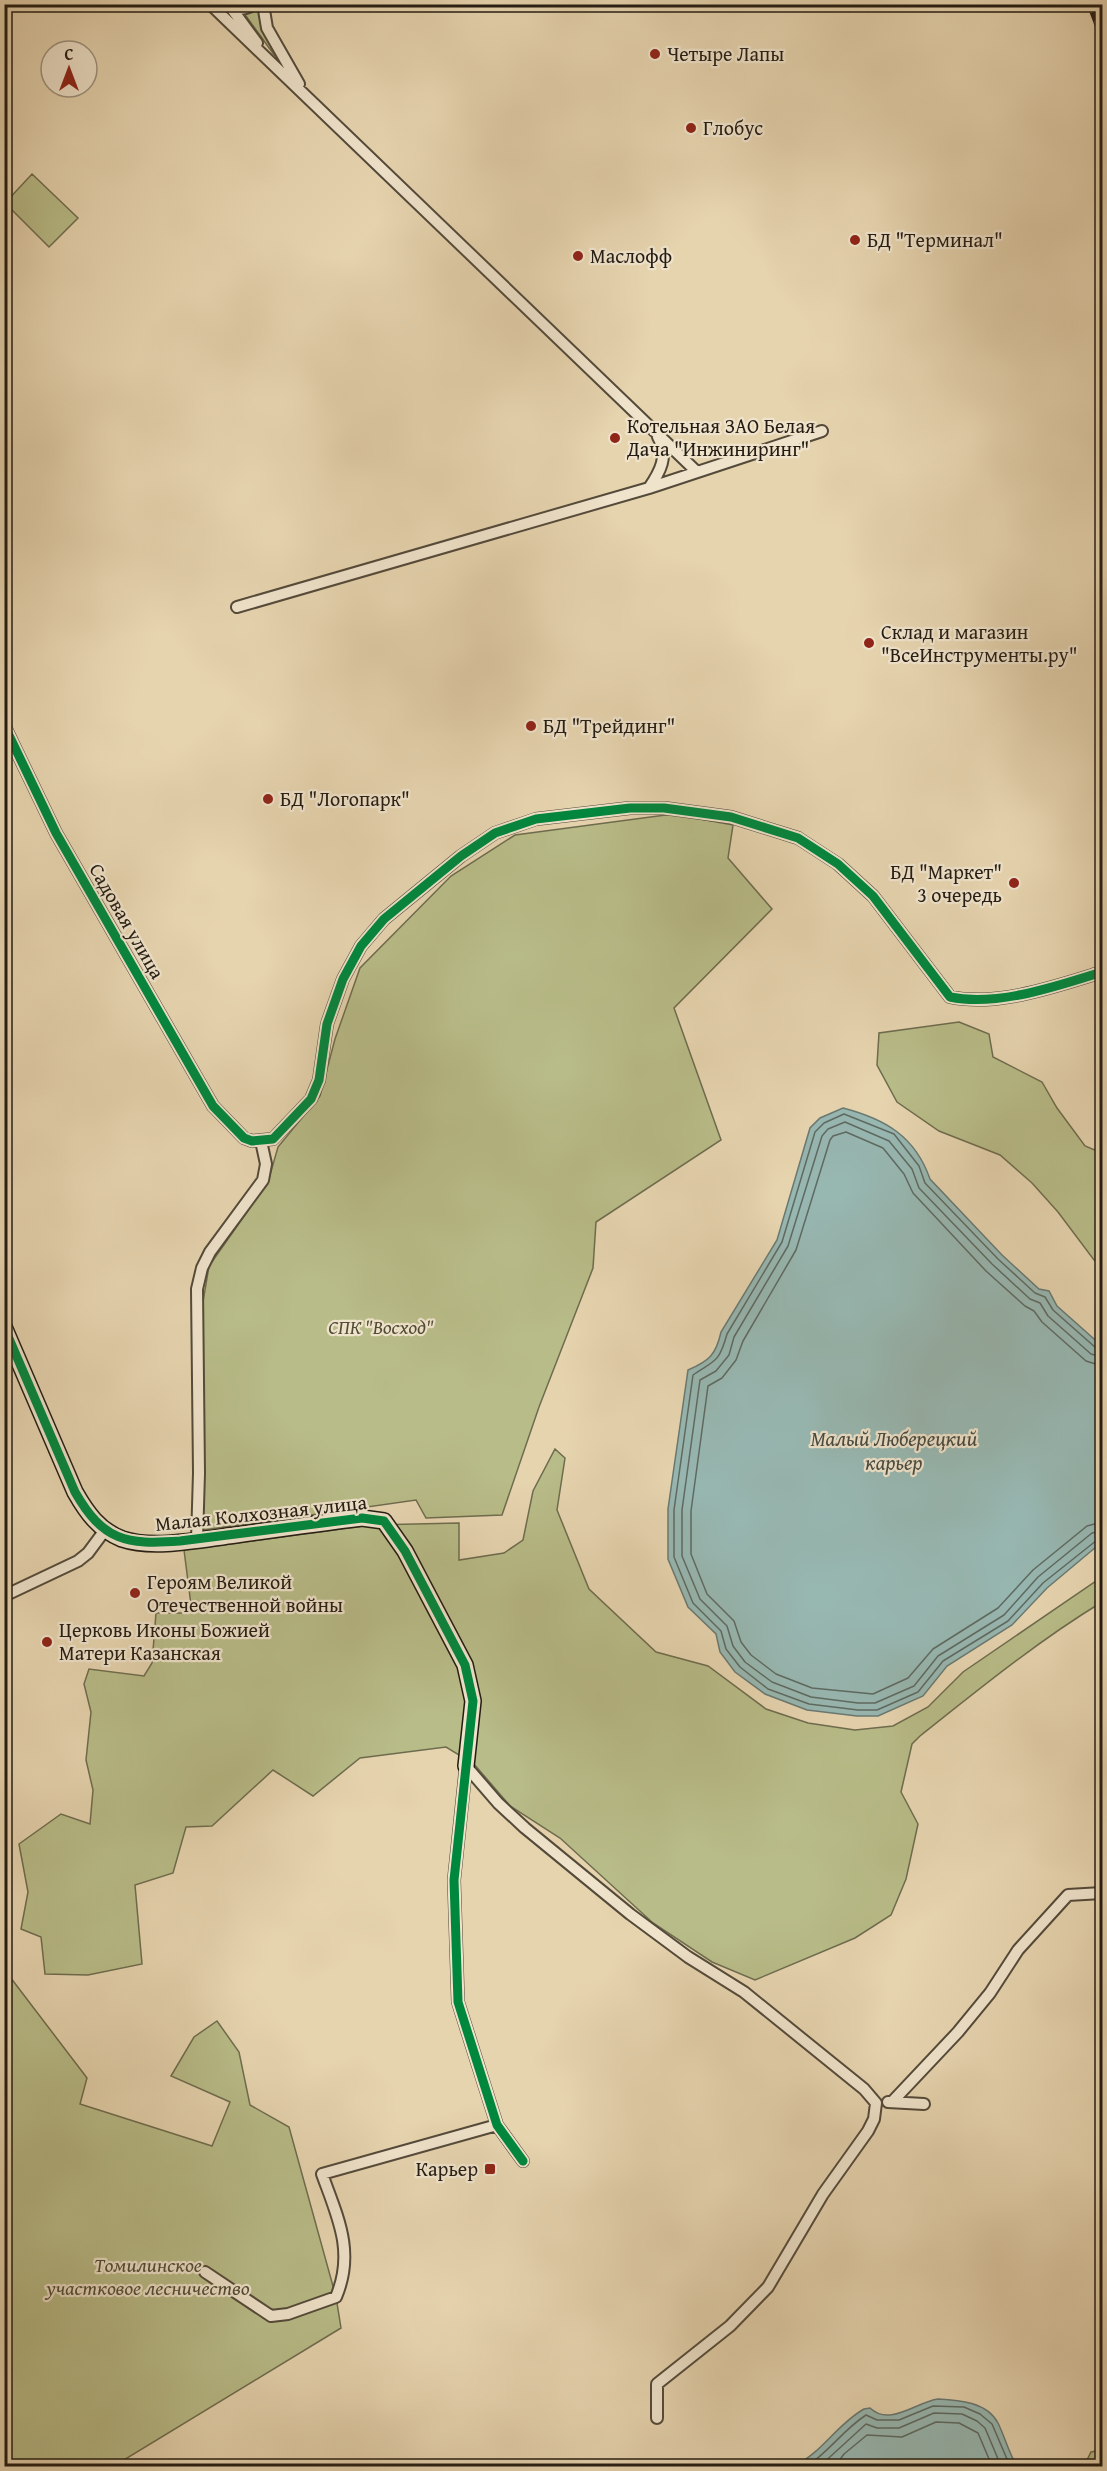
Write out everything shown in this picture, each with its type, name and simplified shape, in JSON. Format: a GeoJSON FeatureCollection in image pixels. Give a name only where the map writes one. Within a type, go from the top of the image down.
{"type":"FeatureCollection","features":[{"type":"Feature","properties":{"kind":"street"},"geometry":{"type":"LineString","coordinates":[[210,4],[696,471]]}},
{"type":"Feature","properties":{"kind":"street"},"geometry":{"type":"LineString","coordinates":[[228,7],[243,9],[255,4]]}},
{"type":"Feature","properties":{"kind":"street"},"geometry":{"type":"LineString","coordinates":[[262,4],[267,28],[280,55],[294,78],[319,110]]}},
{"type":"Feature","properties":{"kind":"street"},"geometry":{"type":"LineString","coordinates":[[228,7],[272,65]]}},
{"type":"Feature","properties":{"kind":"street"},"geometry":{"type":"LineString","coordinates":[[649,488],[661,471],[663,462],[663,450],[653,429]]}},
{"type":"Feature","properties":{"kind":"street"},"geometry":{"type":"LineString","coordinates":[[237,607],[649,488],[822,431]]}},
{"type":"Feature","properties":{"kind":"street","name":"Садовая улица"},"geometry":{"type":"LineString","coordinates":[[4,725],[56,833],[213,1106],[244,1138],[261,1141]]}},
{"type":"Feature","properties":{"kind":"street"},"geometry":{"type":"LineString","coordinates":[[196,1540],[199,1473],[197,1289],[202,1268],[210,1252],[263,1180],[266,1164],[261,1141],[273,1139],[311,1100],[319,1080],[327,1024],[343,979],[361,946],[384,919],[460,856],[495,833],[536,819],[630,808],[664,808],[731,817],[798,838],[838,864],[873,896],[950,997],[969,1001],[1008,996],[1102,972]]}},
{"type":"Feature","properties":{"kind":"street","name":"Малая Колхозная улица"},"geometry":{"type":"LineString","coordinates":[[4,1327],[75,1492],[90,1516],[105,1530],[124,1539],[150,1543],[196,1540],[362,1518],[384,1521],[405,1551],[465,1665],[473,1701],[466,1766]]}},
{"type":"Feature","properties":{"kind":"street"},"geometry":{"type":"LineString","coordinates":[[4,1596],[78,1561],[88,1553],[105,1530]]}},
{"type":"Feature","properties":{"kind":"street"},"geometry":{"type":"LineString","coordinates":[[466,1766],[498,1803],[525,1828],[630,1914],[688,1957],[755,2000],[864,2089],[876,2103],[874,2120],[868,2131],[812,2211],[768,2287],[730,2326],[657,2384],[657,2418]]}},
{"type":"Feature","properties":{"kind":"street"},"geometry":{"type":"LineString","coordinates":[[466,1766],[454,1880],[458,2002],[497,2126],[523,2161]]}},
{"type":"Feature","properties":{"kind":"street"},"geometry":{"type":"LineString","coordinates":[[892,2102],[958,2032],[990,1993],[1018,1950],[1068,1895],[1102,1893]]}},
{"type":"Feature","properties":{"kind":"street"},"geometry":{"type":"LineString","coordinates":[[876,2103],[924,2104]]}},
{"type":"Feature","properties":{"kind":"street"},"geometry":{"type":"LineString","coordinates":[[205,2272],[271,2316],[288,2314],[336,2297],[343,2279],[346,2258],[340,2225],[322,2174],[497,2126]]}},
{"type":"Feature","properties":{"kind":"green space"},"geometry":{"type":"Polygon","coordinates":[[[259,5],[263,28],[275,56],[243,12],[259,5]]]}},
{"type":"Feature","properties":{"kind":"green space"},"geometry":{"type":"Polygon","coordinates":[[[32,174],[78,218],[49,247],[5,203],[32,174]]]}},
{"type":"Feature","properties":{"kind":"green space","name":"СПК \"Восход\""},"geometry":{"type":"Polygon","coordinates":[[[673,814],[733,825],[728,858],[772,909],[674,1008],[721,1140],[596,1222],[593,1268],[539,1407],[502,1515],[426,1518],[416,1500],[204,1530],[199,1523],[202,1308],[209,1266],[268,1182],[278,1147],[320,1096],[335,1039],[360,968],[451,876],[515,835],[673,814]]]}},
{"type":"Feature","properties":{"kind":"green space"},"geometry":{"type":"Polygon","coordinates":[[[959,1022],[989,1034],[993,1057],[1042,1082],[1057,1108],[1085,1146],[1102,1153],[1102,1265],[1094,1260],[1058,1212],[1032,1183],[1000,1155],[939,1131],[897,1102],[877,1065],[879,1033],[959,1022]]]}},
{"type":"Feature","properties":{"kind":"green space"},"geometry":{"type":"Polygon","coordinates":[[[555,1449],[565,1458],[557,1510],[589,1589],[656,1652],[708,1666],[766,1709],[808,1723],[855,1730],[893,1726],[928,1707],[963,1672],[1102,1577],[1102,1602],[1009,1666],[912,1744],[901,1792],[918,1824],[906,1879],[891,1915],[855,1938],[755,1980],[712,1962],[653,1923],[560,1838],[510,1806],[474,1764],[446,1747],[360,1758],[313,1796],[273,1770],[212,1826],[186,1827],[173,1873],[135,1885],[142,1964],[88,1975],[45,1974],[41,1937],[21,1929],[28,1892],[19,1844],[61,1814],[90,1824],[93,1790],[86,1760],[91,1712],[84,1684],[89,1669],[144,1676],[152,1663],[156,1613],[182,1613],[191,1605],[184,1550],[371,1525],[459,1523],[459,1560],[504,1553],[523,1540],[533,1491],[555,1449]]]}},
{"type":"Feature","properties":{"kind":"green space","name":"Томилинское участковое лесничество"},"geometry":{"type":"Polygon","coordinates":[[[4,1969],[87,2078],[80,2104],[212,2146],[230,2102],[171,2076],[194,2037],[217,2021],[239,2052],[250,2105],[289,2127],[336,2297],[341,2328],[114,2466],[5,2466],[4,1969]]]}},
{"type":"Feature","properties":{"kind":"green space"},"geometry":{"type":"Polygon","coordinates":[[[1102,2450],[1102,2466],[1084,2466],[1091,2452],[1102,2450]]]}},
{"type":"Feature","properties":{"kind":"water","name":"Малый Люберецкий карьер"},"geometry":{"type":"Polygon","coordinates":[[[843,1108],[885,1124],[907,1141],[924,1164],[930,1179],[1002,1255],[1039,1289],[1049,1291],[1057,1306],[1102,1346],[1102,1542],[1047,1588],[1012,1625],[947,1666],[923,1696],[878,1716],[807,1710],[765,1694],[735,1672],[720,1652],[716,1634],[688,1607],[668,1559],[668,1509],[688,1370],[701,1364],[714,1352],[721,1332],[777,1240],[810,1128],[820,1118],[843,1108]]]}},
{"type":"Feature","properties":{"kind":"water"},"geometry":{"type":"Polygon","coordinates":[[[938,2399],[963,2401],[980,2406],[993,2416],[1017,2466],[794,2466],[813,2454],[846,2422],[864,2409],[870,2408],[886,2415],[895,2414],[938,2399]]]}},
{"type":"Feature","properties":{"kind":"railway"},"geometry":{"type":"LineString","coordinates":[[1089,4],[1102,38]]}},
{"type":"Feature","properties":{"kind":"cycle path"},"geometry":{"type":"LineString","coordinates":[[4,725],[56,833],[213,1106],[244,1138],[252,1141],[273,1139],[311,1099],[319,1080],[327,1024],[343,979],[361,946],[384,919],[461,856],[495,833],[536,819],[630,808],[664,808],[731,817],[798,838],[838,864],[873,896],[950,997],[968,999],[1007,997],[1047,989],[1102,972]]}},
{"type":"Feature","properties":{"kind":"cycle path"},"geometry":{"type":"LineString","coordinates":[[4,1327],[75,1492],[85,1508],[106,1530],[130,1540],[161,1542],[362,1518],[384,1521],[405,1551],[465,1665],[473,1701],[454,1880],[458,2002],[497,2125],[523,2161]]}},
{"type":"Feature","properties":{"kind":"place","name":"Четыре Лапы"},"geometry":{"type":"Point","coordinates":[655,54]}},
{"type":"Feature","properties":{"kind":"place","name":"Глобус"},"geometry":{"type":"Point","coordinates":[691,128]}},
{"type":"Feature","properties":{"kind":"place","name":"БД \"Терминал\""},"geometry":{"type":"Point","coordinates":[855,240]}},
{"type":"Feature","properties":{"kind":"place","name":"Маслофф"},"geometry":{"type":"Point","coordinates":[578,256]}},
{"type":"Feature","properties":{"kind":"place","name":"Котельная ЗАО Белая Дача \"Инжиниринг\""},"geometry":{"type":"Point","coordinates":[615,438]}},
{"type":"Feature","properties":{"kind":"place","name":"Склад и магазин \"ВсеИнструменты.ру\""},"geometry":{"type":"Point","coordinates":[869,643]}},
{"type":"Feature","properties":{"kind":"place","name":"БД \"Трейдинг\""},"geometry":{"type":"Point","coordinates":[531,726]}},
{"type":"Feature","properties":{"kind":"place","name":"БД \"Логопарк\""},"geometry":{"type":"Point","coordinates":[268,799]}},
{"type":"Feature","properties":{"kind":"place","name":"БД \"Маркет\" 3 очередь"},"geometry":{"type":"Point","coordinates":[1014,883]}},
{"type":"Feature","properties":{"kind":"place","name":"Героям Великой Отечественной войны"},"geometry":{"type":"Point","coordinates":[135,1593]}},
{"type":"Feature","properties":{"kind":"place","name":"Церковь Иконы Божией Матери Казанская"},"geometry":{"type":"Point","coordinates":[47,1642]}},
{"type":"Feature","properties":{"kind":"place","name":"Карьер"},"geometry":{"type":"Point","coordinates":[490,2169]}}]}
